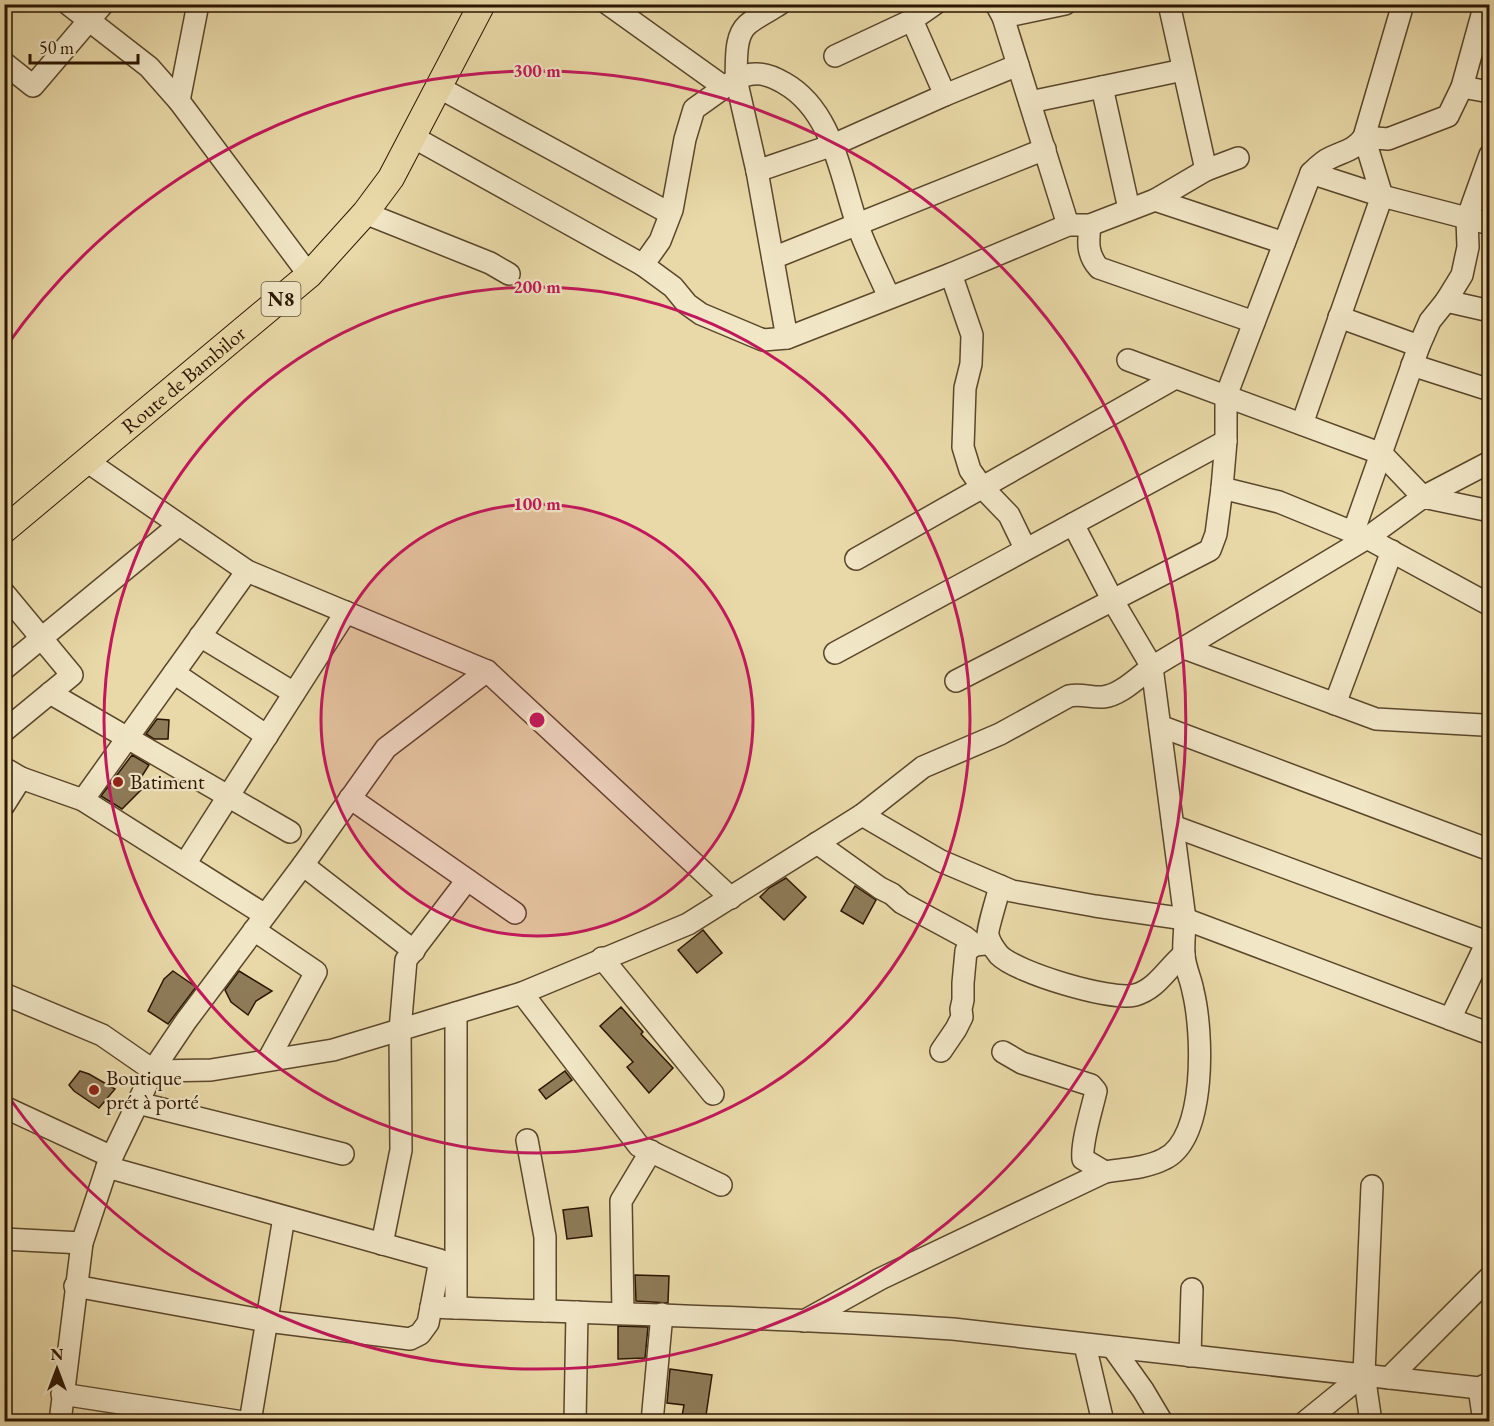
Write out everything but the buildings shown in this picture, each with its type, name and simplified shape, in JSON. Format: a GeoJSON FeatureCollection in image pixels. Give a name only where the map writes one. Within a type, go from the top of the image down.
{"type":"FeatureCollection","features":[{"type":"Feature","properties":{"kind":"main road","name":"Route de Bambilor"},"geometry":{"type":"LineString","coordinates":[[10,521],[88,462],[309,275],[365,213],[391,178],[482,4]]}},
{"type":"Feature","properties":{"kind":"street"},"geometry":{"type":"LineString","coordinates":[[69,4],[149,67],[178,101],[309,275]]}},
{"type":"Feature","properties":{"kind":"street"},"geometry":{"type":"LineString","coordinates":[[4,63],[33,86],[104,4]]}},
{"type":"Feature","properties":{"kind":"street"},"geometry":{"type":"LineString","coordinates":[[178,101],[198,4]]}},
{"type":"Feature","properties":{"kind":"street"},"geometry":{"type":"LineString","coordinates":[[608,4],[730,83]]}},
{"type":"Feature","properties":{"kind":"street"},"geometry":{"type":"LineString","coordinates":[[780,4],[748,24],[742,31],[730,83],[758,171],[787,338]]}},
{"type":"Feature","properties":{"kind":"street"},"geometry":{"type":"LineString","coordinates":[[835,56],[912,20],[935,4]]}},
{"type":"Feature","properties":{"kind":"street"},"geometry":{"type":"LineString","coordinates":[[1065,4],[1000,11],[1068,225]]}},
{"type":"Feature","properties":{"kind":"street"},"geometry":{"type":"LineString","coordinates":[[1169,4],[1206,170]]}},
{"type":"Feature","properties":{"kind":"street"},"geometry":{"type":"LineString","coordinates":[[956,681],[1210,550],[1216,534],[1222,488],[1226,441],[1226,396],[1311,173],[1329,158],[1359,144],[1364,137],[1403,4]]}},
{"type":"Feature","properties":{"kind":"street"},"geometry":{"type":"LineString","coordinates":[[1364,137],[1388,139],[1448,117],[1462,87],[1485,4]]}},
{"type":"Feature","properties":{"kind":"street"},"geometry":{"type":"LineString","coordinates":[[912,20],[945,95]]}},
{"type":"Feature","properties":{"kind":"street"},"geometry":{"type":"LineString","coordinates":[[758,171],[833,145],[1018,65]]}},
{"type":"Feature","properties":{"kind":"street"},"geometry":{"type":"LineString","coordinates":[[1030,102],[1183,70]]}},
{"type":"Feature","properties":{"kind":"street"},"geometry":{"type":"LineString","coordinates":[[643,265],[660,241],[672,210],[685,139],[694,109],[730,83],[753,74],[771,75],[806,100],[821,122],[833,145],[857,223],[889,297]]}},
{"type":"Feature","properties":{"kind":"street"},"geometry":{"type":"LineString","coordinates":[[440,87],[669,213]]}},
{"type":"Feature","properties":{"kind":"street"},"geometry":{"type":"LineString","coordinates":[[1102,87],[1129,209]]}},
{"type":"Feature","properties":{"kind":"street"},"geometry":{"type":"LineString","coordinates":[[1462,87],[1490,92]]}},
{"type":"Feature","properties":{"kind":"street"},"geometry":{"type":"LineString","coordinates":[[413,137],[643,265],[673,287],[687,304],[701,314],[763,340],[787,338],[1068,225],[1090,225],[1155,200],[1206,170],[1238,158]]}},
{"type":"Feature","properties":{"kind":"street"},"geometry":{"type":"LineString","coordinates":[[1302,424],[1382,196],[1364,137]]}},
{"type":"Feature","properties":{"kind":"street"},"geometry":{"type":"LineString","coordinates":[[773,258],[1045,149]]}},
{"type":"Feature","properties":{"kind":"street"},"geometry":{"type":"LineString","coordinates":[[1360,535],[1382,454],[1415,355],[1430,321],[1462,275],[1468,248],[1467,219],[1483,187],[1490,155]]}},
{"type":"Feature","properties":{"kind":"street"},"geometry":{"type":"LineString","coordinates":[[1311,173],[1382,196],[1490,224]]}},
{"type":"Feature","properties":{"kind":"street"},"geometry":{"type":"LineString","coordinates":[[1155,200],[1284,243]]}},
{"type":"Feature","properties":{"kind":"street"},"geometry":{"type":"LineString","coordinates":[[365,213],[490,263],[509,274]]}},
{"type":"Feature","properties":{"kind":"street"},"geometry":{"type":"LineString","coordinates":[[1090,225],[1088,244],[1092,260],[1098,268],[1254,322]]}},
{"type":"Feature","properties":{"kind":"street"},"geometry":{"type":"LineString","coordinates":[[951,273],[972,335],[971,364],[965,388],[963,447],[970,470],[982,487],[1009,515],[1025,548]]}},
{"type":"Feature","properties":{"kind":"street"},"geometry":{"type":"LineString","coordinates":[[1446,301],[1490,311]]}},
{"type":"Feature","properties":{"kind":"street"},"geometry":{"type":"LineString","coordinates":[[1339,317],[1490,390]]}},
{"type":"Feature","properties":{"kind":"street"},"geometry":{"type":"LineString","coordinates":[[1128,360],[1382,454],[1423,497],[1490,511]]}},
{"type":"Feature","properties":{"kind":"street"},"geometry":{"type":"LineString","coordinates":[[856,559],[1175,378]]}},
{"type":"Feature","properties":{"kind":"street"},"geometry":{"type":"LineString","coordinates":[[835,653],[1226,441]]}},
{"type":"Feature","properties":{"kind":"street"},"geometry":{"type":"LineString","coordinates":[[88,462],[247,571],[486,671],[731,898]]}},
{"type":"Feature","properties":{"kind":"street"},"geometry":{"type":"LineString","coordinates":[[4,994],[102,1035],[154,1071],[211,1070],[333,1050],[522,993],[688,924],[862,815],[923,767],[1000,734],[1069,696],[1111,695],[1360,535],[1423,497],[1490,462]]}},
{"type":"Feature","properties":{"kind":"street"},"geometry":{"type":"LineString","coordinates":[[1222,488],[1279,502],[1360,535],[1490,604]]}},
{"type":"Feature","properties":{"kind":"street"},"geometry":{"type":"LineString","coordinates":[[804,1321],[880,1279],[1106,1172],[1164,1159],[1178,1149],[1189,1131],[1195,1108],[1200,1043],[1194,992],[1184,954],[1185,919],[1152,667],[1113,601],[1073,524]]}},
{"type":"Feature","properties":{"kind":"street"},"geometry":{"type":"LineString","coordinates":[[4,669],[179,525]]}},
{"type":"Feature","properties":{"kind":"street"},"geometry":{"type":"LineString","coordinates":[[1335,704],[1392,551]]}},
{"type":"Feature","properties":{"kind":"street"},"geometry":{"type":"LineString","coordinates":[[83,800],[247,571]]}},
{"type":"Feature","properties":{"kind":"street"},"geometry":{"type":"LineString","coordinates":[[4,593],[72,675],[4,731]]}},
{"type":"Feature","properties":{"kind":"street"},"geometry":{"type":"LineString","coordinates":[[185,864],[346,612]]}},
{"type":"Feature","properties":{"kind":"street"},"geometry":{"type":"LineString","coordinates":[[200,636],[294,693]]}},
{"type":"Feature","properties":{"kind":"street"},"geometry":{"type":"LineString","coordinates":[[1184,648],[1376,719],[1483,725]]}},
{"type":"Feature","properties":{"kind":"street"},"geometry":{"type":"LineString","coordinates":[[60,1422],[82,1243],[110,1162],[154,1071],[186,1021],[303,865],[386,747],[486,671]]}},
{"type":"Feature","properties":{"kind":"street"},"geometry":{"type":"LineString","coordinates":[[174,673],[267,736]]}},
{"type":"Feature","properties":{"kind":"street"},"geometry":{"type":"LineString","coordinates":[[50,693],[290,832]]}},
{"type":"Feature","properties":{"kind":"street"},"geometry":{"type":"LineString","coordinates":[[1160,726],[1490,850]]}},
{"type":"Feature","properties":{"kind":"street"},"geometry":{"type":"LineString","coordinates":[[4,805],[13,773],[83,800],[185,864],[260,922],[316,972],[268,1060]]}},
{"type":"Feature","properties":{"kind":"street"},"geometry":{"type":"LineString","coordinates":[[351,798],[515,913]]}},
{"type":"Feature","properties":{"kind":"street"},"geometry":{"type":"LineString","coordinates":[[862,815],[941,861],[1012,891],[1185,919],[1490,1034]]}},
{"type":"Feature","properties":{"kind":"street"},"geometry":{"type":"LineString","coordinates":[[1173,826],[1489,940],[1450,1019]]}},
{"type":"Feature","properties":{"kind":"street"},"geometry":{"type":"LineString","coordinates":[[817,843],[879,888],[965,937],[983,944],[1029,972],[1102,993],[1134,995],[1160,981],[1171,965],[1184,954]]}},
{"type":"Feature","properties":{"kind":"street"},"geometry":{"type":"LineString","coordinates":[[303,865],[414,951]]}},
{"type":"Feature","properties":{"kind":"street"},"geometry":{"type":"LineString","coordinates":[[382,1244],[402,1150],[400,1030],[406,960],[467,880]]}},
{"type":"Feature","properties":{"kind":"street"},"geometry":{"type":"LineString","coordinates":[[942,1051],[962,1017],[966,951],[983,944],[988,934],[988,925],[993,917],[1000,886]]}},
{"type":"Feature","properties":{"kind":"street"},"geometry":{"type":"LineString","coordinates":[[602,958],[713,1094]]}},
{"type":"Feature","properties":{"kind":"street"},"geometry":{"type":"LineString","coordinates":[[522,993],[639,1146],[721,1185]]}},
{"type":"Feature","properties":{"kind":"street"},"geometry":{"type":"LineString","coordinates":[[456,1013],[456,1308]]}},
{"type":"Feature","properties":{"kind":"street"},"geometry":{"type":"LineString","coordinates":[[1003,1052],[1022,1063],[1091,1085],[1096,1091],[1082,1148],[1083,1159],[1106,1172]]}},
{"type":"Feature","properties":{"kind":"street"},"geometry":{"type":"LineString","coordinates":[[138,1103],[343,1154]]}},
{"type":"Feature","properties":{"kind":"street"},"geometry":{"type":"LineString","coordinates":[[4,1107],[110,1162],[284,1217],[440,1260],[428,1323],[420,1334],[410,1339],[267,1321],[75,1286]]}},
{"type":"Feature","properties":{"kind":"street"},"geometry":{"type":"LineString","coordinates":[[527,1140],[545,1237],[545,1311]]}},
{"type":"Feature","properties":{"kind":"street"},"geometry":{"type":"LineString","coordinates":[[623,1313],[621,1201],[651,1151]]}},
{"type":"Feature","properties":{"kind":"street"},"geometry":{"type":"LineString","coordinates":[[1371,1422],[1364,1374],[1372,1186]]}},
{"type":"Feature","properties":{"kind":"street"},"geometry":{"type":"LineString","coordinates":[[250,1422],[284,1217]]}},
{"type":"Feature","properties":{"kind":"street"},"geometry":{"type":"LineString","coordinates":[[4,1239],[82,1243]]}},
{"type":"Feature","properties":{"kind":"street"},"geometry":{"type":"LineString","coordinates":[[1389,1378],[1490,1277]]}},
{"type":"Feature","properties":{"kind":"street"},"geometry":{"type":"LineString","coordinates":[[1190,1356],[1192,1289]]}},
{"type":"Feature","properties":{"kind":"street"},"geometry":{"type":"LineString","coordinates":[[431,1307],[662,1314],[953,1329],[1085,1346],[1389,1378],[1484,1385],[1484,1422]]}},
{"type":"Feature","properties":{"kind":"street"},"geometry":{"type":"LineString","coordinates":[[575,1422],[577,1312]]}},
{"type":"Feature","properties":{"kind":"street"},"geometry":{"type":"LineString","coordinates":[[652,1422],[662,1314]]}},
{"type":"Feature","properties":{"kind":"street"},"geometry":{"type":"LineString","coordinates":[[1085,1346],[1103,1422]]}},
{"type":"Feature","properties":{"kind":"street"},"geometry":{"type":"LineString","coordinates":[[1113,1348],[1143,1390],[1162,1422]]}},
{"type":"Feature","properties":{"kind":"street"},"geometry":{"type":"LineString","coordinates":[[1305,1422],[1364,1374]]}},
{"type":"Feature","properties":{"kind":"street"},"geometry":{"type":"LineString","coordinates":[[62,1394],[243,1422]]}},
{"type":"Feature","properties":{"kind":"place","name":"Batiment"},"geometry":{"type":"Point","coordinates":[118,782]}},
{"type":"Feature","properties":{"kind":"place","name":"Boutique prét à porté"},"geometry":{"type":"Point","coordinates":[94,1090]}}]}
